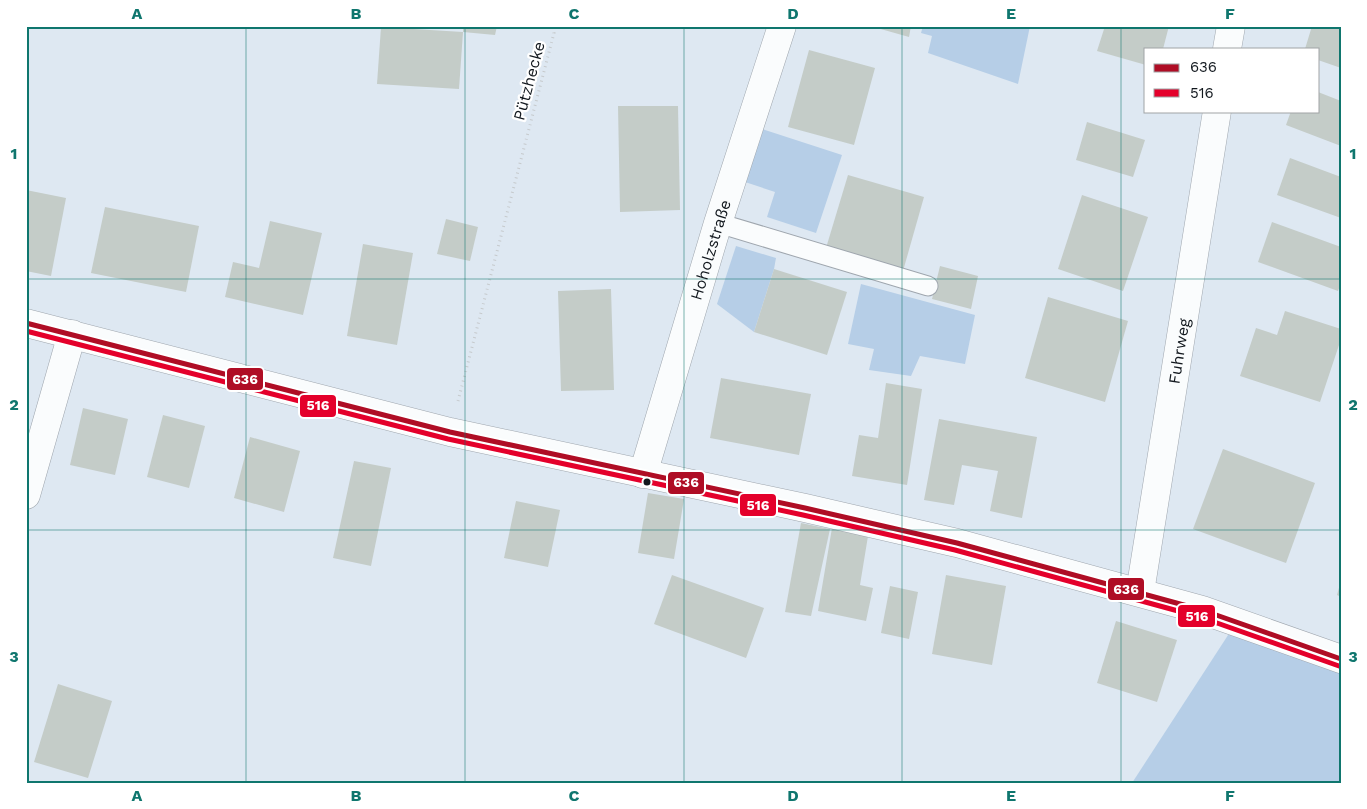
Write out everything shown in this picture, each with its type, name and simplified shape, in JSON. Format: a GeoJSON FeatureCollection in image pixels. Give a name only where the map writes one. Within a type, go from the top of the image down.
{"type":"FeatureCollection","features":[{"type":"Feature","properties":{"kind":"street","name":"Hoholzstraße"},"geometry":{"type":"LineString","coordinates":[[643,474],[718,223],[782,26]]}},
{"type":"Feature","properties":{"kind":"street"},"geometry":{"type":"LineString","coordinates":[[1227,48],[1231,26]]}},
{"type":"Feature","properties":{"kind":"street","name":"Fuhrweg"},"geometry":{"type":"LineString","coordinates":[[1140,592],[1217,112]]}},
{"type":"Feature","properties":{"kind":"street"},"geometry":{"type":"LineString","coordinates":[[26,323],[450,432],[957,543],[1202,610],[1341,660]]}},
{"type":"Feature","properties":{"kind":"street"},"geometry":{"type":"LineString","coordinates":[[26,496],[72,334]]}},
{"type":"Feature","properties":{"kind":"lane"},"geometry":{"type":"LineString","coordinates":[[718,223],[928,286]]}},
{"type":"Feature","properties":{"kind":"path","name":"Pützhecke"},"geometry":{"type":"LineString","coordinates":[[450,432],[554,33],[552,26]]}},
{"type":"Feature","properties":{"kind":"shaded area"},"geometry":{"type":"Polygon","coordinates":[[[923,26],[1030,26],[1018,84],[928,53],[932,36],[921,33],[923,26]]]}},
{"type":"Feature","properties":{"kind":"shaded area"},"geometry":{"type":"Polygon","coordinates":[[[753,126],[842,155],[816,233],[767,217],[775,192],[736,179],[753,126]]]}},
{"type":"Feature","properties":{"kind":"shaded area"},"geometry":{"type":"Polygon","coordinates":[[[736,246],[776,258],[754,332],[717,304],[736,246]]]}},
{"type":"Feature","properties":{"kind":"shaded area"},"geometry":{"type":"Polygon","coordinates":[[[861,284],[975,315],[965,364],[920,356],[911,376],[869,370],[874,349],[848,344],[861,284]]]}},
{"type":"Feature","properties":{"kind":"shaded area"},"geometry":{"type":"Polygon","coordinates":[[[1232,629],[1341,673],[1341,783],[1132,783],[1232,629]]]}},
{"type":"Feature","properties":{"kind":"building"},"geometry":{"type":"Polygon","coordinates":[[[463,26],[497,26],[495,35],[463,32],[463,26]]]}},
{"type":"Feature","properties":{"kind":"building"},"geometry":{"type":"Polygon","coordinates":[[[870,26],[911,26],[909,37],[870,26]]]}},
{"type":"Feature","properties":{"kind":"building"},"geometry":{"type":"Polygon","coordinates":[[[1105,26],[1169,26],[1163,48],[1144,48],[1144,64],[1097,51],[1105,26]]]}},
{"type":"Feature","properties":{"kind":"building"},"geometry":{"type":"Polygon","coordinates":[[[1312,26],[1341,26],[1341,68],[1320,61],[1320,48],[1305,48],[1312,26]]]}},
{"type":"Feature","properties":{"kind":"building"},"geometry":{"type":"Polygon","coordinates":[[[381,27],[463,32],[459,89],[377,84],[381,27]]]}},
{"type":"Feature","properties":{"kind":"building"},"geometry":{"type":"Polygon","coordinates":[[[809,50],[875,68],[854,145],[788,127],[809,50]]]}},
{"type":"Feature","properties":{"kind":"building"},"geometry":{"type":"Polygon","coordinates":[[[1320,93],[1341,101],[1341,146],[1286,125],[1291,112],[1320,112],[1320,93]]]}},
{"type":"Feature","properties":{"kind":"building"},"geometry":{"type":"Polygon","coordinates":[[[618,106],[678,106],[680,210],[620,212],[618,106]]]}},
{"type":"Feature","properties":{"kind":"building"},"geometry":{"type":"Polygon","coordinates":[[[1087,122],[1145,140],[1133,177],[1076,160],[1087,122]]]}},
{"type":"Feature","properties":{"kind":"building"},"geometry":{"type":"Polygon","coordinates":[[[1290,158],[1341,177],[1341,218],[1277,195],[1290,158]]]}},
{"type":"Feature","properties":{"kind":"building"},"geometry":{"type":"Polygon","coordinates":[[[848,175],[924,197],[903,271],[826,248],[848,175]]]}},
{"type":"Feature","properties":{"kind":"building"},"geometry":{"type":"Polygon","coordinates":[[[26,190],[66,198],[51,276],[26,271],[26,190]]]}},
{"type":"Feature","properties":{"kind":"building"},"geometry":{"type":"Polygon","coordinates":[[[1082,195],[1148,217],[1123,291],[1058,269],[1082,195]]]}},
{"type":"Feature","properties":{"kind":"building"},"geometry":{"type":"Polygon","coordinates":[[[105,207],[199,226],[186,292],[91,273],[105,207]]]}},
{"type":"Feature","properties":{"kind":"building"},"geometry":{"type":"Polygon","coordinates":[[[446,219],[478,227],[470,261],[437,254],[446,219]]]}},
{"type":"Feature","properties":{"kind":"building"},"geometry":{"type":"Polygon","coordinates":[[[270,221],[322,233],[303,315],[225,297],[233,262],[259,268],[270,221]]]}},
{"type":"Feature","properties":{"kind":"building"},"geometry":{"type":"Polygon","coordinates":[[[1272,222],[1341,247],[1341,283],[1338,291],[1258,262],[1272,222]]]}},
{"type":"Feature","properties":{"kind":"building"},"geometry":{"type":"Polygon","coordinates":[[[363,244],[413,253],[397,345],[347,336],[363,244]]]}},
{"type":"Feature","properties":{"kind":"building"},"geometry":{"type":"Polygon","coordinates":[[[940,266],[978,276],[971,309],[932,299],[940,266]]]}},
{"type":"Feature","properties":{"kind":"building"},"geometry":{"type":"Polygon","coordinates":[[[774,269],[847,292],[827,355],[754,332],[774,269]]]}},
{"type":"Feature","properties":{"kind":"building"},"geometry":{"type":"Polygon","coordinates":[[[611,289],[614,390],[561,391],[558,291],[611,289]]]}},
{"type":"Feature","properties":{"kind":"building"},"geometry":{"type":"Polygon","coordinates":[[[1048,297],[1128,321],[1105,402],[1025,378],[1048,297]]]}},
{"type":"Feature","properties":{"kind":"building"},"geometry":{"type":"Polygon","coordinates":[[[1285,311],[1341,329],[1341,339],[1320,402],[1240,376],[1256,328],[1277,335],[1285,311]]]}},
{"type":"Feature","properties":{"kind":"building"},"geometry":{"type":"Polygon","coordinates":[[[721,378],[811,394],[799,455],[710,438],[721,378]]]}},
{"type":"Feature","properties":{"kind":"building"},"geometry":{"type":"Polygon","coordinates":[[[886,383],[922,389],[907,485],[852,476],[859,435],[878,438],[886,383]]]}},
{"type":"Feature","properties":{"kind":"building"},"geometry":{"type":"Polygon","coordinates":[[[83,408],[128,419],[115,475],[70,465],[83,408]]]}},
{"type":"Feature","properties":{"kind":"building"},"geometry":{"type":"Polygon","coordinates":[[[163,415],[205,426],[189,488],[147,477],[163,415]]]}},
{"type":"Feature","properties":{"kind":"building"},"geometry":{"type":"Polygon","coordinates":[[[939,419],[1037,437],[1022,518],[990,511],[998,471],[962,465],[954,505],[924,500],[939,419]]]}},
{"type":"Feature","properties":{"kind":"building"},"geometry":{"type":"Polygon","coordinates":[[[250,437],[300,451],[284,512],[234,498],[250,437]]]}},
{"type":"Feature","properties":{"kind":"building"},"geometry":{"type":"Polygon","coordinates":[[[1223,449],[1315,483],[1286,563],[1193,529],[1223,449]]]}},
{"type":"Feature","properties":{"kind":"building"},"geometry":{"type":"Polygon","coordinates":[[[354,461],[391,468],[371,566],[333,558],[354,461]]]}},
{"type":"Feature","properties":{"kind":"building"},"geometry":{"type":"Polygon","coordinates":[[[648,493],[684,499],[674,559],[638,553],[648,493]]]}},
{"type":"Feature","properties":{"kind":"building"},"geometry":{"type":"Polygon","coordinates":[[[516,501],[560,510],[548,567],[504,558],[516,501]]]}},
{"type":"Feature","properties":{"kind":"building"},"geometry":{"type":"Polygon","coordinates":[[[801,523],[830,529],[811,616],[785,612],[801,523]]]}},
{"type":"Feature","properties":{"kind":"building"},"geometry":{"type":"Polygon","coordinates":[[[832,528],[868,536],[860,585],[873,588],[866,621],[818,611],[832,528]]]}},
{"type":"Feature","properties":{"kind":"building"},"geometry":{"type":"Polygon","coordinates":[[[672,575],[764,608],[746,658],[654,624],[672,575]]]}},
{"type":"Feature","properties":{"kind":"building"},"geometry":{"type":"Polygon","coordinates":[[[946,575],[1006,586],[992,665],[932,654],[946,575]]]}},
{"type":"Feature","properties":{"kind":"building"},"geometry":{"type":"Polygon","coordinates":[[[1341,584],[1341,597],[1337,595],[1341,584]]]}},
{"type":"Feature","properties":{"kind":"building"},"geometry":{"type":"Polygon","coordinates":[[[890,586],[918,592],[909,639],[881,633],[890,586]]]}},
{"type":"Feature","properties":{"kind":"building"},"geometry":{"type":"Polygon","coordinates":[[[1116,621],[1177,640],[1157,702],[1097,683],[1116,621]]]}},
{"type":"Feature","properties":{"kind":"building"},"geometry":{"type":"Polygon","coordinates":[[[58,684],[112,701],[88,778],[34,762],[58,684]]]}},
{"type":"Feature","properties":{"kind":"transit line","name":"636"},"geometry":{"type":"LineString","coordinates":[[26,323],[450,432],[805,508],[957,543],[1202,610],[1341,659]]}},
{"type":"Feature","properties":{"kind":"transit line","name":"516"},"geometry":{"type":"LineString","coordinates":[[26,331],[448,439],[803,515],[955,550],[1200,617],[1339,666]]}}]}
